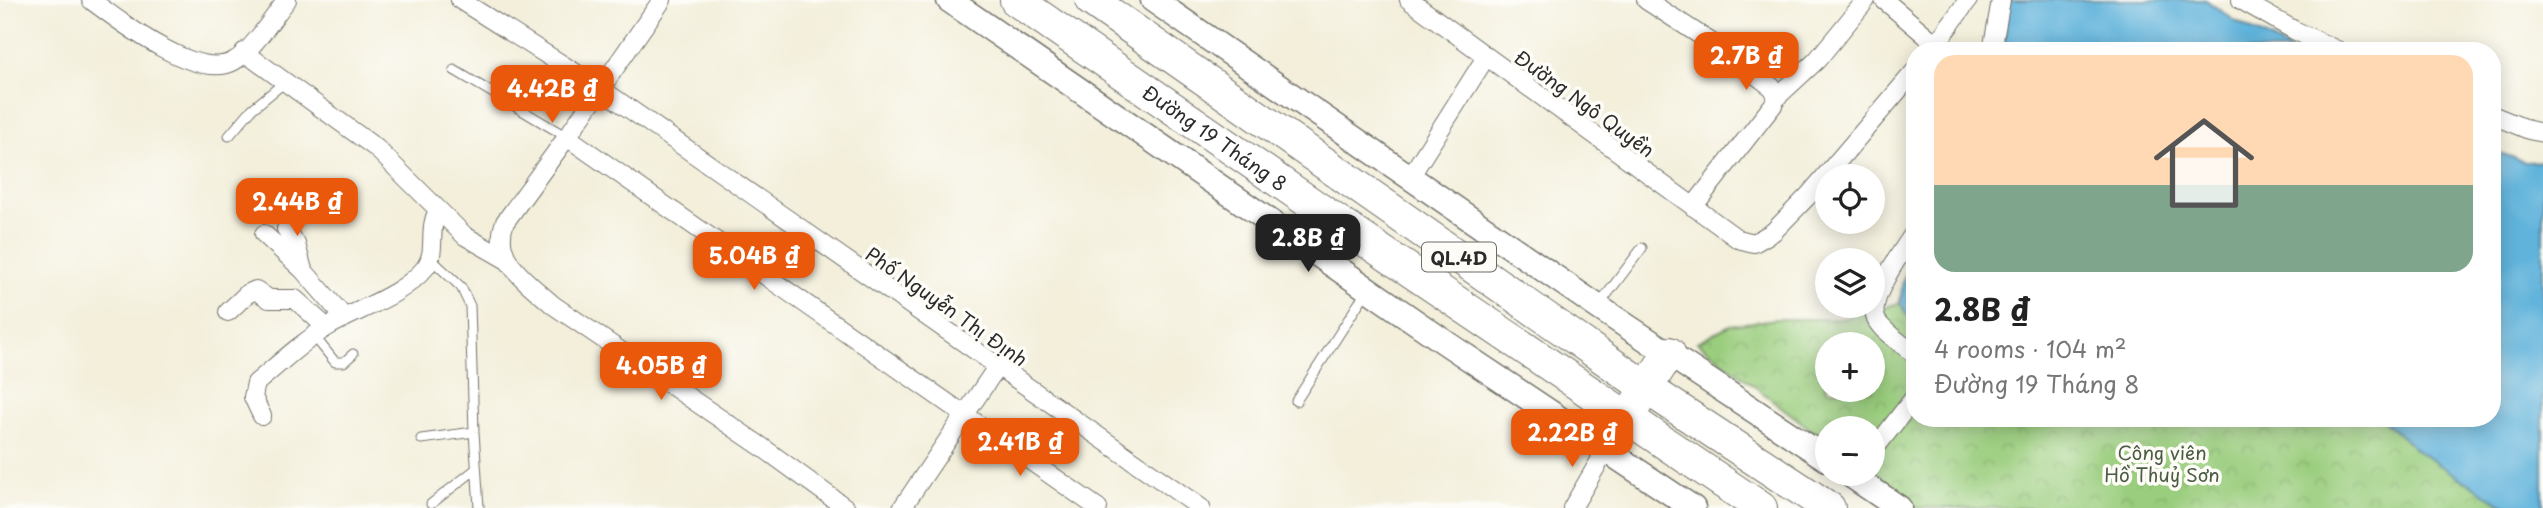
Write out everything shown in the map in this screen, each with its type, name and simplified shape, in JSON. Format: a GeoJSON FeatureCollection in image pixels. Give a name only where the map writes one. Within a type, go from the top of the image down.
{"type":"FeatureCollection","features":[{"type":"Feature","properties":{"kind":"highway","name":"Đường 19 Tháng 8"},"geometry":{"type":"LineString","coordinates":[[1016,0],[1761,508]]}},
{"type":"Feature","properties":{"kind":"highway","name":"QL.4D"},"geometry":{"type":"LineString","coordinates":[[1091,0],[1645,387],[1829,508]]}},
{"type":"Feature","properties":{"kind":"highway"},"geometry":{"type":"LineString","coordinates":[[1606,450],[1669,353]]}},
{"type":"Feature","properties":{"kind":"street"},"geometry":{"type":"LineString","coordinates":[[91,0],[146,39],[188,59],[214,66],[234,61],[244,52],[287,0]]}},
{"type":"Feature","properties":{"kind":"street","name":"Phố Nguyễn Thị Định"},"geometry":{"type":"LineString","coordinates":[[460,0],[601,89],[1201,508]]}},
{"type":"Feature","properties":{"kind":"street"},"geometry":{"type":"LineString","coordinates":[[662,0],[505,222],[500,234],[501,246],[507,260],[522,278],[553,305],[762,447],[846,508]]}},
{"type":"Feature","properties":{"kind":"street","name":"Đường 19 Tháng 8"},"geometry":{"type":"LineString","coordinates":[[949,0],[1446,343],[1693,508]]}},
{"type":"Feature","properties":{"kind":"street"},"geometry":{"type":"LineString","coordinates":[[1153,0],[1598,307],[1815,451]]}},
{"type":"Feature","properties":{"kind":"street","name":"Đường Ngô Quyền"},"geometry":{"type":"LineString","coordinates":[[1409,0],[1738,239],[1754,243],[1773,232],[1809,195],[1906,81]]}},
{"type":"Feature","properties":{"kind":"street"},"geometry":{"type":"LineString","coordinates":[[1646,0],[1726,52],[1773,88],[1777,97]]}},
{"type":"Feature","properties":{"kind":"street"},"geometry":{"type":"LineString","coordinates":[[1693,207],[1777,97],[1817,60],[1866,0]]}},
{"type":"Feature","properties":{"kind":"street"},"geometry":{"type":"LineString","coordinates":[[1884,0],[1928,42]]}},
{"type":"Feature","properties":{"kind":"street"},"geometry":{"type":"LineString","coordinates":[[1937,42],[1968,0]]}},
{"type":"Feature","properties":{"kind":"street"},"geometry":{"type":"LineString","coordinates":[[1994,42],[2001,0]]}},
{"type":"Feature","properties":{"kind":"street"},"geometry":{"type":"LineString","coordinates":[[2241,0],[2320,42]]}},
{"type":"Feature","properties":{"kind":"street"},"geometry":{"type":"LineString","coordinates":[[244,52],[376,148],[465,236],[507,260]]}},
{"type":"Feature","properties":{"kind":"street"},"geometry":{"type":"LineString","coordinates":[[1410,177],[1486,57]]}},
{"type":"Feature","properties":{"kind":"street"},"geometry":{"type":"LineString","coordinates":[[2501,119],[2529,130],[2543,132]]}},
{"type":"Feature","properties":{"kind":"street"},"geometry":{"type":"LineString","coordinates":[[567,137],[1098,508]]}},
{"type":"Feature","properties":{"kind":"street"},"geometry":{"type":"LineString","coordinates":[[262,416],[253,397],[256,383],[320,332],[375,303],[425,268],[431,259],[432,223],[438,211]]}},
{"type":"Feature","properties":{"kind":"street"},"geometry":{"type":"LineString","coordinates":[[286,229],[296,244],[303,270]]}},
{"type":"Feature","properties":{"kind":"street"},"geometry":{"type":"LineString","coordinates":[[264,234],[303,270],[344,317]]}},
{"type":"Feature","properties":{"kind":"street"},"geometry":{"type":"LineString","coordinates":[[1906,246],[1888,275],[1874,309],[1877,321],[1882,327],[1906,347]]}},
{"type":"Feature","properties":{"kind":"street"},"geometry":{"type":"LineString","coordinates":[[228,312],[247,293],[256,290],[269,299],[295,299],[320,332]]}},
{"type":"Feature","properties":{"kind":"street"},"geometry":{"type":"LineString","coordinates":[[902,508],[997,367]]}},
{"type":"Feature","properties":{"kind":"street"},"geometry":{"type":"LineString","coordinates":[[1885,435],[1906,408]]}},
{"type":"Feature","properties":{"kind":"street"},"geometry":{"type":"LineString","coordinates":[[1572,508],[1606,450]]}},
{"type":"Feature","properties":{"kind":"street"},"geometry":{"type":"LineString","coordinates":[[1868,486],[1899,508]]}},
{"type":"Feature","properties":{"kind":"lane"},"geometry":{"type":"LineString","coordinates":[[454,70],[567,137]]}},
{"type":"Feature","properties":{"kind":"lane"},"geometry":{"type":"LineString","coordinates":[[229,136],[261,100],[286,81]]}},
{"type":"Feature","properties":{"kind":"lane"},"geometry":{"type":"LineString","coordinates":[[1598,307],[1642,248]]}},
{"type":"Feature","properties":{"kind":"lane"},"geometry":{"type":"LineString","coordinates":[[431,259],[461,287],[470,306],[474,432],[480,508]]}},
{"type":"Feature","properties":{"kind":"lane"},"geometry":{"type":"LineString","coordinates":[[1296,401],[1369,288]]}},
{"type":"Feature","properties":{"kind":"lane"},"geometry":{"type":"LineString","coordinates":[[320,332],[335,362],[344,362],[354,354]]}},
{"type":"Feature","properties":{"kind":"lane"},"geometry":{"type":"LineString","coordinates":[[421,439],[474,432]]}},
{"type":"Feature","properties":{"kind":"lane"},"geometry":{"type":"LineString","coordinates":[[431,504],[476,468]]}},
{"type":"Feature","properties":{"kind":"green space","name":"Công viên Hồ Thuỷ Sơn"},"geometry":{"type":"Polygon","coordinates":[[[1900,303],[1906,313],[1906,427],[2391,427],[2419,452],[2502,504],[2513,508],[1913,508],[1885,486],[1885,416],[1815,416],[1815,433],[1697,342],[1730,325],[1776,319],[1885,318],[1885,307],[1900,303]]]}},
{"type":"Feature","properties":{"kind":"water"},"geometry":{"type":"Polygon","coordinates":[[[2008,0],[2206,0],[2235,21],[2276,42],[2005,42],[2008,0]]]}},
{"type":"Feature","properties":{"kind":"water"},"geometry":{"type":"Polygon","coordinates":[[[2501,153],[2525,162],[2543,161],[2543,508],[2513,508],[2502,504],[2419,452],[2391,427],[2501,427],[2501,153]]]}},
{"type":"Feature","properties":{"kind":"water"},"geometry":{"type":"Polygon","coordinates":[[[1906,274],[1906,313],[1900,303],[1906,274]]]}}]}
